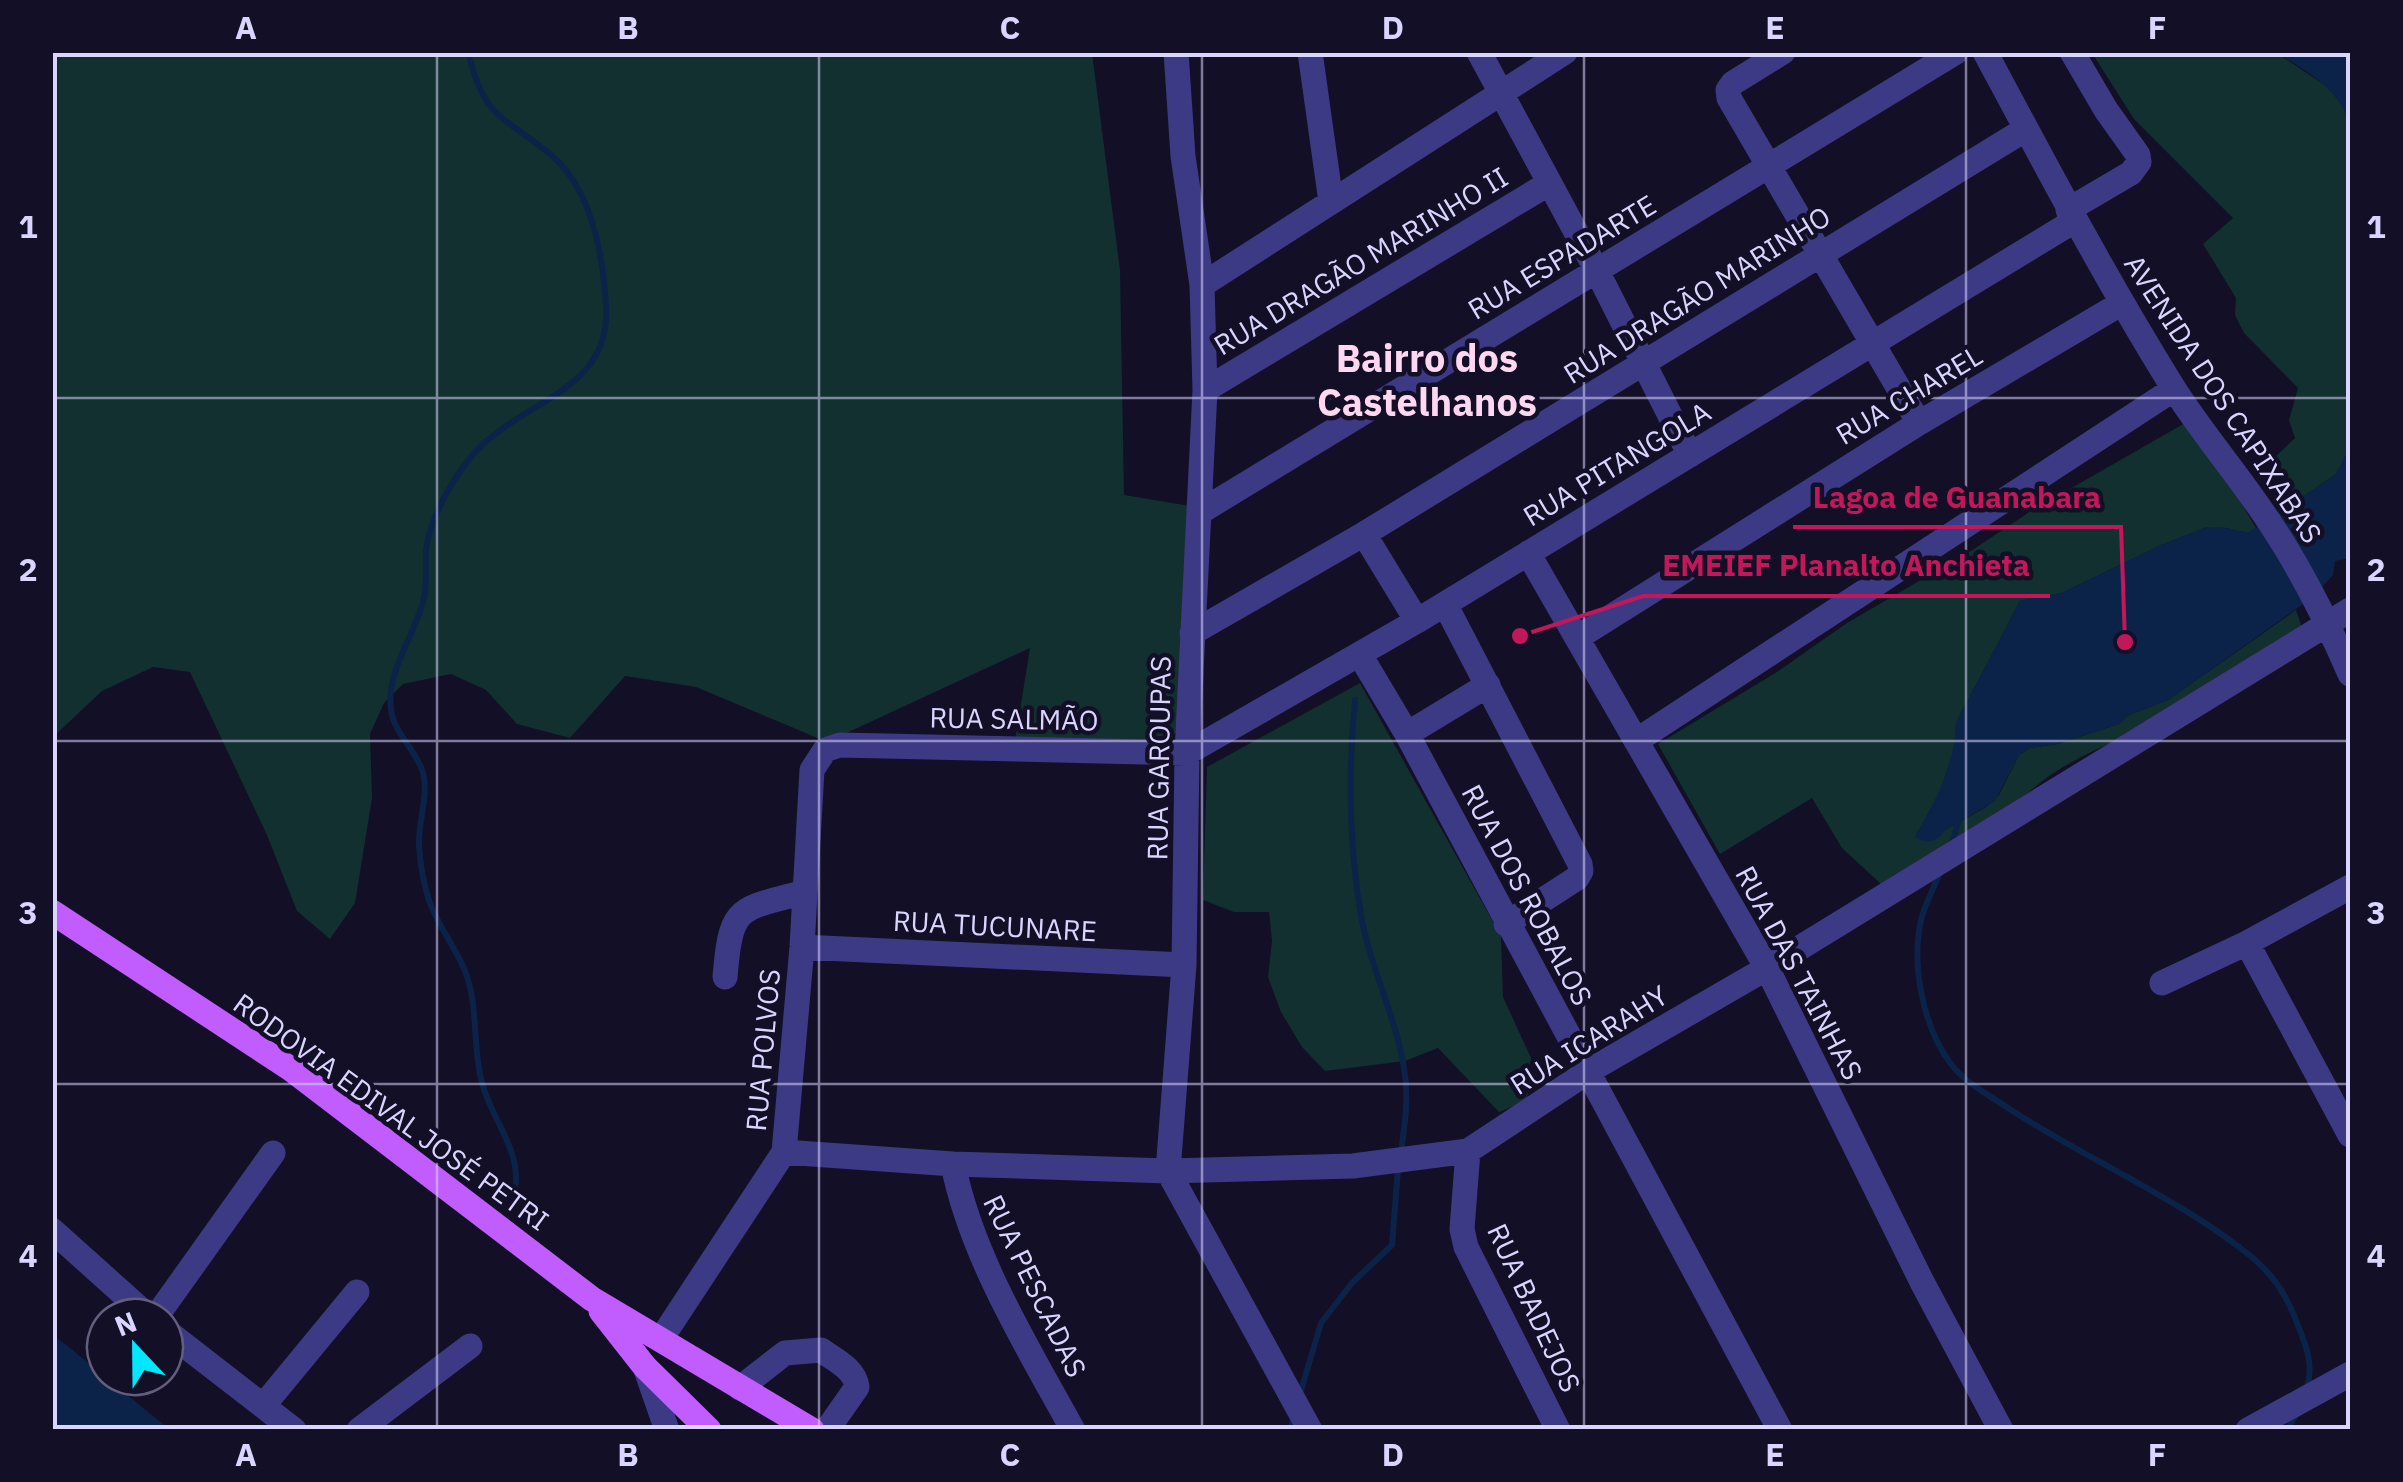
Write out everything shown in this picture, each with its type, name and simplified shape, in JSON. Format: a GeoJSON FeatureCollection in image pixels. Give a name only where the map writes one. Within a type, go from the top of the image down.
{"type":"FeatureCollection","features":[{"type":"Feature","properties":{"kind":"main road","name":"RODOVIA EDIVAL JOSÉ PETRI"},"geometry":{"type":"LineString","coordinates":[[52,912],[291,1069],[592,1299]]}},
{"type":"Feature","properties":{"kind":"main road"},"geometry":{"type":"LineString","coordinates":[[592,1299],[811,1429]]}},
{"type":"Feature","properties":{"kind":"main road"},"geometry":{"type":"LineString","coordinates":[[592,1299],[645,1367],[709,1430]]}},
{"type":"Feature","properties":{"kind":"street","name":"RUA GAROUPAS"},"geometry":{"type":"LineString","coordinates":[[1168,1171],[1184,966],[1187,753],[1204,390],[1202,285],[1184,156],[1176,52]]}},
{"type":"Feature","properties":{"kind":"street"},"geometry":{"type":"LineString","coordinates":[[1310,52],[1331,202]]}},
{"type":"Feature","properties":{"kind":"street"},"geometry":{"type":"LineString","coordinates":[[1478,52],[1597,271],[1690,455]]}},
{"type":"Feature","properties":{"kind":"street"},"geometry":{"type":"LineString","coordinates":[[1202,285],[1565,52]]}},
{"type":"Feature","properties":{"kind":"street"},"geometry":{"type":"LineString","coordinates":[[1783,52],[1733,83],[1728,90],[1729,98],[1919,423]]}},
{"type":"Feature","properties":{"kind":"street","name":"RUA ESPADARTE"},"geometry":{"type":"LineString","coordinates":[[1200,512],[1956,52]]}},
{"type":"Feature","properties":{"kind":"street","name":"AVENIDA DOS CAPIXABAS"},"geometry":{"type":"LineString","coordinates":[[1985,52],[2122,303],[2174,389],[2269,521],[2328,624],[2350,674]]}},
{"type":"Feature","properties":{"kind":"street","name":"RUA PITANGOLA"},"geometry":{"type":"LineString","coordinates":[[1187,753],[1417,621],[1871,344],[2131,173],[2139,162],[2138,154],[2072,52]]}},
{"type":"Feature","properties":{"kind":"street","name":"RUA DRAGÃO MARINHO"},"geometry":{"type":"LineString","coordinates":[[1192,633],[1364,534],[2026,129]]}},
{"type":"Feature","properties":{"kind":"street","name":"RUA DRAGÃO MARINHO II"},"geometry":{"type":"LineString","coordinates":[[1204,390],[1548,184]]}},
{"type":"Feature","properties":{"kind":"street","name":"RUA CHAREL"},"geometry":{"type":"LineString","coordinates":[[1577,638],[1919,423],[2122,303]]}},
{"type":"Feature","properties":{"kind":"street"},"geometry":{"type":"LineString","coordinates":[[1636,741],[2174,389]]}},
{"type":"Feature","properties":{"kind":"street"},"geometry":{"type":"LineString","coordinates":[[1364,534],[1417,621]]}},
{"type":"Feature","properties":{"kind":"street","name":"RUA DAS TAINHAS"},"geometry":{"type":"LineString","coordinates":[[1528,553],[1767,968],[1922,1282],[2001,1430]]}},
{"type":"Feature","properties":{"kind":"street"},"geometry":{"type":"LineString","coordinates":[[1445,604],[1580,864],[1577,878],[1506,924]]}},
{"type":"Feature","properties":{"kind":"street","name":"RUA ICARAHY"},"geometry":{"type":"LineString","coordinates":[[784,1152],[953,1164],[1168,1171],[1353,1166],[1468,1151],[1589,1071],[1767,968],[2350,610]]}},
{"type":"Feature","properties":{"kind":"street","name":"RUA DOS ROBALOS"},"geometry":{"type":"LineString","coordinates":[[1360,655],[1589,1071],[1780,1430]]}},
{"type":"Feature","properties":{"kind":"street"},"geometry":{"type":"LineString","coordinates":[[1406,734],[1488,685]]}},
{"type":"Feature","properties":{"kind":"street","name":"RUA SALMÃO"},"geometry":{"type":"LineString","coordinates":[[840,744],[1187,753]]}},
{"type":"Feature","properties":{"kind":"street","name":"RUA POLVOS"},"geometry":{"type":"LineString","coordinates":[[660,1339],[784,1152],[812,770],[824,750],[840,744]]}},
{"type":"Feature","properties":{"kind":"street"},"geometry":{"type":"LineString","coordinates":[[2162,983],[2350,888]]}},
{"type":"Feature","properties":{"kind":"street"},"geometry":{"type":"LineString","coordinates":[[725,977],[735,918],[748,907],[805,892]]}},
{"type":"Feature","properties":{"kind":"street"},"geometry":{"type":"LineString","coordinates":[[2247,943],[2350,1135]]}},
{"type":"Feature","properties":{"kind":"street","name":"RUA TUCUNARE"},"geometry":{"type":"LineString","coordinates":[[802,947],[1184,966]]}},
{"type":"Feature","properties":{"kind":"street","name":"RUA BADEJOS"},"geometry":{"type":"LineString","coordinates":[[1468,1151],[1462,1229],[1466,1247],[1558,1430]]}},
{"type":"Feature","properties":{"kind":"street"},"geometry":{"type":"LineString","coordinates":[[167,1297],[272,1154]]}},
{"type":"Feature","properties":{"kind":"street","name":"RUA PESCADAS"},"geometry":{"type":"LineString","coordinates":[[953,1164],[959,1197],[975,1236],[1023,1340],[1073,1430]]}},
{"type":"Feature","properties":{"kind":"street"},"geometry":{"type":"LineString","coordinates":[[1168,1171],[1310,1430]]}},
{"type":"Feature","properties":{"kind":"street"},"geometry":{"type":"LineString","coordinates":[[52,1230],[129,1297]]}},
{"type":"Feature","properties":{"kind":"street"},"geometry":{"type":"LineString","coordinates":[[263,1406],[357,1292]]}},
{"type":"Feature","properties":{"kind":"street"},"geometry":{"type":"LineString","coordinates":[[185,1346],[294,1430]]}},
{"type":"Feature","properties":{"kind":"street"},"geometry":{"type":"LineString","coordinates":[[359,1430],[470,1346]]}},
{"type":"Feature","properties":{"kind":"street"},"geometry":{"type":"LineString","coordinates":[[740,1388],[785,1353],[821,1350],[857,1380],[857,1387],[827,1430]]}},
{"type":"Feature","properties":{"kind":"street"},"geometry":{"type":"LineString","coordinates":[[645,1367],[668,1430]]}},
{"type":"Feature","properties":{"kind":"street"},"geometry":{"type":"LineString","coordinates":[[2248,1430],[2350,1374]]}},
{"type":"Feature","properties":{"kind":"green space"},"geometry":{"type":"Polygon","coordinates":[[[53,53],[1092,53],[1120,270],[1124,495],[1196,507],[1182,725],[1169,741],[1015,741],[1030,648],[827,742],[696,687],[625,676],[570,738],[517,724],[486,690],[451,674],[403,684],[384,703],[370,734],[372,798],[355,903],[330,939],[297,911],[267,835],[190,672],[153,667],[102,691],[53,737],[53,53]]]}},
{"type":"Feature","properties":{"kind":"green space"},"geometry":{"type":"Polygon","coordinates":[[[2092,53],[2277,53],[2332,90],[2342,102],[2350,125],[2350,448],[2336,474],[2295,502],[2276,456],[2295,438],[2289,420],[2298,388],[2244,333],[2235,315],[2236,298],[2203,244],[2233,218],[2134,119],[2092,53]]]}},
{"type":"Feature","properties":{"kind":"green space"},"geometry":{"type":"Polygon","coordinates":[[[2192,419],[2256,528],[2248,533],[2207,527],[2062,593],[2020,601],[1956,723],[1955,746],[1940,792],[1915,837],[1945,830],[1986,807],[1999,795],[2019,755],[2030,748],[2058,744],[2119,724],[2129,715],[2168,700],[2296,610],[2302,628],[2164,716],[2055,772],[2023,798],[1881,884],[1842,848],[1812,798],[1720,854],[1658,744],[1777,672],[1847,623],[2192,419]]]}},
{"type":"Feature","properties":{"kind":"green space"},"geometry":{"type":"Polygon","coordinates":[[[1360,683],[1501,936],[1503,997],[1531,1058],[1527,1101],[1499,1112],[1438,1048],[1405,1061],[1325,1071],[1302,1047],[1281,1012],[1268,977],[1272,941],[1269,912],[1234,912],[1203,900],[1207,767],[1360,683]]]}},
{"type":"Feature","properties":{"kind":"water"},"geometry":{"type":"Polygon","coordinates":[[[2277,53],[2350,53],[2350,125],[2330,91],[2277,53]]]}},
{"type":"Feature","properties":{"kind":"water"},"geometry":{"type":"Polygon","coordinates":[[[2350,448],[2350,558],[2335,561],[2333,575],[2313,597],[2168,700],[2129,715],[2119,724],[2058,744],[2030,748],[2019,755],[1995,801],[1945,830],[1936,840],[1915,837],[1948,768],[1956,723],[2020,601],[2062,593],[2207,527],[2248,533],[2335,475],[2350,448]]]}},
{"type":"Feature","properties":{"kind":"water"},"geometry":{"type":"Polygon","coordinates":[[[52,1335],[85,1360],[85,1397],[130,1397],[169,1429],[53,1429],[52,1335]]]}},
{"type":"Feature","properties":{"kind":"waterway"},"geometry":{"type":"LineString","coordinates":[[468,52],[488,104],[550,154],[576,185],[593,224],[606,306],[605,332],[585,370],[570,385],[486,441],[448,491],[426,550],[425,596],[392,682],[393,718],[419,762],[424,779],[419,845],[426,891],[469,984],[482,1083],[510,1148],[515,1189]]}},
{"type":"Feature","properties":{"kind":"waterway"},"geometry":{"type":"LineString","coordinates":[[1355,700],[1351,755],[1354,867],[1366,940],[1404,1068],[1406,1100],[1401,1152]]}},
{"type":"Feature","properties":{"kind":"waterway"},"geometry":{"type":"LineString","coordinates":[[1951,845],[1961,814]]}},
{"type":"Feature","properties":{"kind":"waterway"},"geometry":{"type":"LineString","coordinates":[[1941,870],[1921,920],[1919,976],[1933,1032],[1951,1064],[1971,1084],[2011,1110],[2189,1213],[2254,1259],[2274,1279],[2297,1323],[2309,1363],[2307,1388]]}},
{"type":"Feature","properties":{"kind":"waterway"},"geometry":{"type":"LineString","coordinates":[[1300,1394],[1321,1323],[1352,1283],[1392,1245],[1398,1169]]}},
{"type":"Feature","properties":{"kind":"waterway"},"geometry":{"type":"LineString","coordinates":[[2287,1430],[2297,1413]]}},
{"type":"Feature","properties":{"kind":"waterway"},"geometry":{"type":"LineString","coordinates":[[1290,1430],[1294,1416]]}},
{"type":"Feature","properties":{"kind":"place","name":"EMEIEF Planalto Anchieta"},"geometry":{"type":"Point","coordinates":[1520,636]}},
{"type":"Feature","properties":{"kind":"place","name":"Lagoa de Guanabara"},"geometry":{"type":"Point","coordinates":[2125,642]}},
{"type":"Feature","properties":{"kind":"district","name":"Bairro dos Castelhanos"},"geometry":{"type":"Point","coordinates":[1427,381]}}]}
